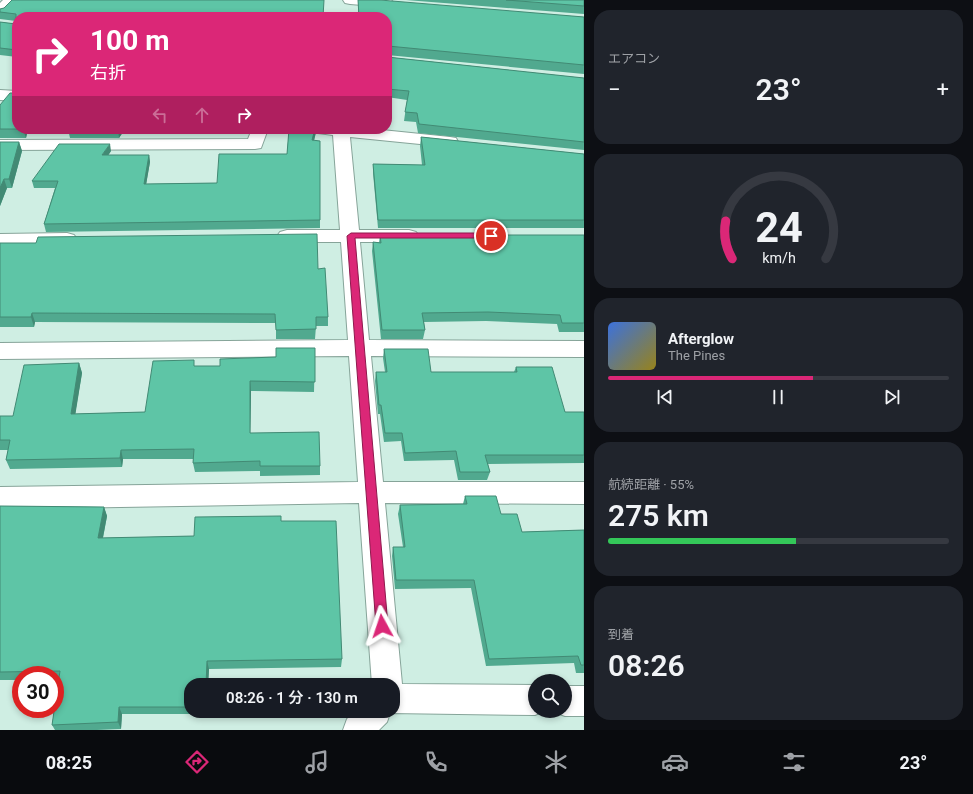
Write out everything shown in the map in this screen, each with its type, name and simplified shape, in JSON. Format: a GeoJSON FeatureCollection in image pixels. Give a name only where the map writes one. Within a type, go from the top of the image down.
{"type":"FeatureCollection","features":[{"type":"Feature","properties":{"kind":"street"},"geometry":{"type":"LineString","coordinates":[[0,11],[10,0]]}},
{"type":"Feature","properties":{"kind":"street"},"geometry":{"type":"LineString","coordinates":[[350,0],[397,4]]}},
{"type":"Feature","properties":{"kind":"street"},"geometry":{"type":"LineString","coordinates":[[371,12],[374,1]]}},
{"type":"Feature","properties":{"kind":"street"},"geometry":{"type":"LineString","coordinates":[[0,95],[12,96]]}},
{"type":"Feature","properties":{"kind":"street"},"geometry":{"type":"LineString","coordinates":[[0,145],[255,144],[258,134]]}},
{"type":"Feature","properties":{"kind":"street"},"geometry":{"type":"LineString","coordinates":[[336,134],[351,236],[385,678]]}},
{"type":"Feature","properties":{"kind":"street"},"geometry":{"type":"LineString","coordinates":[[372,134],[466,144]]}},
{"type":"Feature","properties":{"kind":"street"},"geometry":{"type":"LineString","coordinates":[[271,236],[428,236]]}},
{"type":"Feature","properties":{"kind":"street"},"geometry":{"type":"LineString","coordinates":[[0,240],[88,238]]}},
{"type":"Feature","properties":{"kind":"street"},"geometry":{"type":"LineString","coordinates":[[0,351],[360,348],[584,349]]}},
{"type":"Feature","properties":{"kind":"street"},"geometry":{"type":"LineString","coordinates":[[0,498],[371,492],[584,493]]}},
{"type":"Feature","properties":{"kind":"street"},"geometry":{"type":"LineString","coordinates":[[400,699],[528,700]]}},
{"type":"Feature","properties":{"kind":"street"},"geometry":{"type":"LineString","coordinates":[[572,701],[584,701]]}},
{"type":"Feature","properties":{"kind":"street"},"geometry":{"type":"LineString","coordinates":[[358,730],[369,718]]}},
{"type":"Feature","properties":{"kind":"building"},"geometry":{"type":"Polygon","coordinates":[[[12,0],[324,0],[323,12],[12,12],[12,14],[0,12],[0,9],[4,8],[12,0]]]}},
{"type":"Feature","properties":{"kind":"building"},"geometry":{"type":"Polygon","coordinates":[[[358,0],[380,0],[584,17],[584,65],[392,46],[392,12],[359,12],[358,0]]]}},
{"type":"Feature","properties":{"kind":"building"},"geometry":{"type":"Polygon","coordinates":[[[506,0],[584,0],[584,6],[506,0]]]}},
{"type":"Feature","properties":{"kind":"building"},"geometry":{"type":"Polygon","coordinates":[[[0,22],[12,24],[12,49],[0,48],[0,22]]]}},
{"type":"Feature","properties":{"kind":"building"},"geometry":{"type":"Polygon","coordinates":[[[392,58],[584,78],[584,142],[419,124],[417,113],[405,112],[409,91],[392,89],[392,58]]]}},
{"type":"Feature","properties":{"kind":"building"},"geometry":{"type":"Polygon","coordinates":[[[10,93],[12,93],[12,129],[0,129],[0,105],[10,93]]]}},
{"type":"Feature","properties":{"kind":"building"},"geometry":{"type":"Polygon","coordinates":[[[289,134],[314,134],[312,140],[320,141],[320,220],[44,224],[58,181],[32,181],[59,144],[110,144],[102,155],[149,155],[144,184],[217,183],[219,154],[287,154],[289,134]]]}},
{"type":"Feature","properties":{"kind":"building"},"geometry":{"type":"Polygon","coordinates":[[[421,137],[584,154],[584,220],[378,220],[373,164],[425,165],[421,137]]]}},
{"type":"Feature","properties":{"kind":"building"},"geometry":{"type":"Polygon","coordinates":[[[0,142],[19,142],[9,179],[4,179],[0,188],[0,142]]]}},
{"type":"Feature","properties":{"kind":"building"},"geometry":{"type":"Polygon","coordinates":[[[317,234],[318,269],[325,268],[328,317],[316,317],[316,329],[276,330],[275,314],[32,313],[31,317],[0,317],[0,243],[36,243],[38,237],[317,234]]]}},
{"type":"Feature","properties":{"kind":"building"},"geometry":{"type":"Polygon","coordinates":[[[380,235],[584,235],[584,323],[562,323],[560,315],[488,312],[422,313],[425,330],[382,330],[373,242],[381,243],[380,235]]]}},
{"type":"Feature","properties":{"kind":"building"},"geometry":{"type":"Polygon","coordinates":[[[276,348],[315,348],[315,382],[250,381],[250,433],[319,432],[320,466],[260,466],[260,461],[193,463],[194,449],[121,450],[120,458],[6,460],[10,440],[0,440],[0,416],[13,416],[24,365],[79,363],[71,414],[145,412],[153,361],[194,360],[194,366],[220,366],[220,359],[276,357],[276,348]]]}},
{"type":"Feature","properties":{"kind":"building"},"geometry":{"type":"Polygon","coordinates":[[[384,349],[428,349],[431,372],[517,372],[516,367],[552,367],[565,412],[584,412],[584,455],[485,455],[490,472],[460,472],[456,451],[405,453],[402,433],[385,433],[381,405],[379,405],[376,372],[387,372],[384,349]]]}},
{"type":"Feature","properties":{"kind":"building"},"geometry":{"type":"Polygon","coordinates":[[[465,496],[496,496],[501,514],[517,514],[522,532],[584,530],[584,665],[581,665],[578,656],[489,659],[474,580],[396,580],[393,547],[405,547],[400,505],[467,504],[465,496]]]}},
{"type":"Feature","properties":{"kind":"building"},"geometry":{"type":"Polygon","coordinates":[[[0,506],[104,507],[98,538],[194,536],[195,517],[281,516],[281,521],[336,521],[342,659],[207,661],[206,678],[184,678],[184,707],[119,707],[118,722],[52,725],[53,718],[64,718],[64,666],[12,666],[12,672],[0,672],[0,506]]]}},
{"type":"Feature","properties":{"kind":"route"},"geometry":{"type":"LineString","coordinates":[[382,626],[351,236],[491,236]]}}]}
